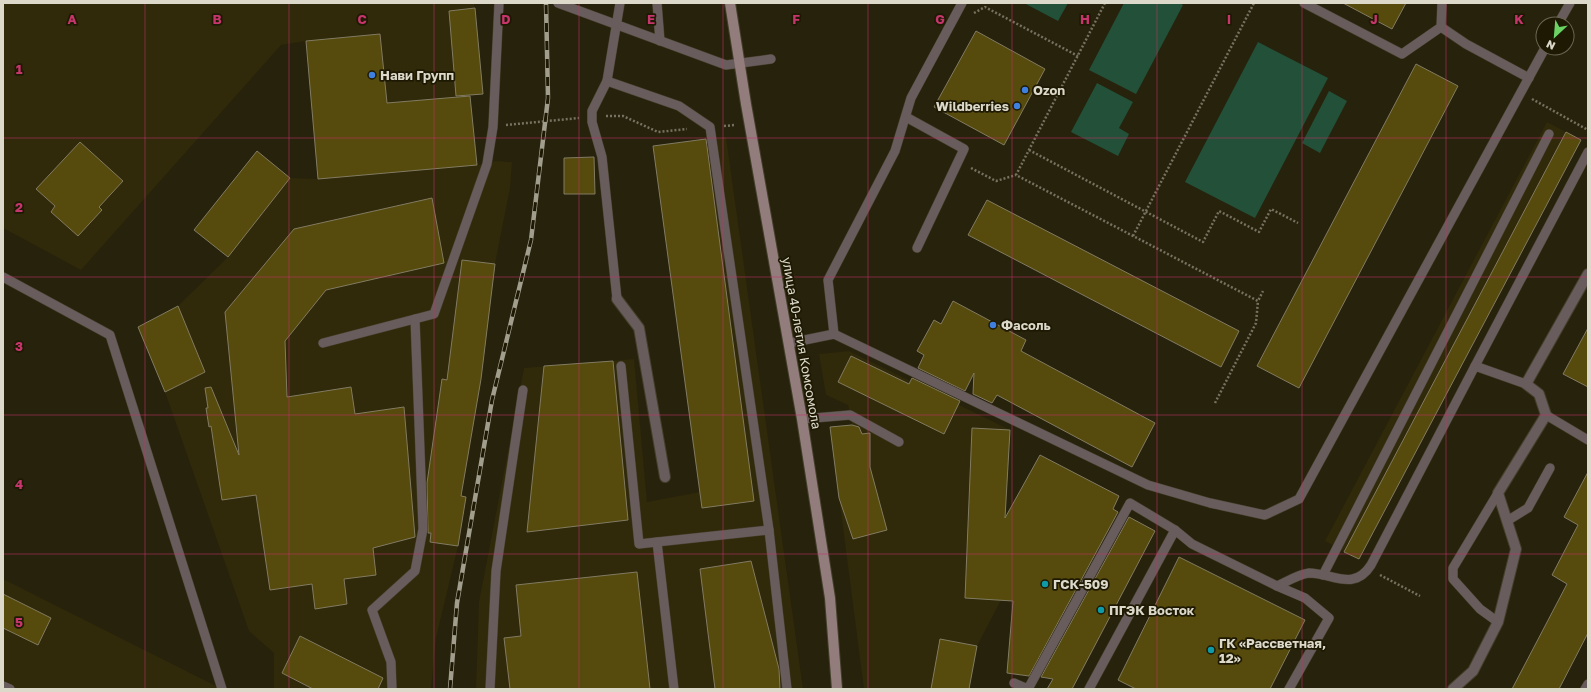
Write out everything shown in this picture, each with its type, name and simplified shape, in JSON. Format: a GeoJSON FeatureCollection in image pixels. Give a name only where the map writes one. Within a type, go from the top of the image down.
{"type":"FeatureCollection","features":[{"type":"Feature","properties":{"kind":"main road","name":"улица 40-летия Комсомола"},"geometry":{"type":"LineString","coordinates":[[730,3],[739,64],[790,343],[830,598],[837,689]]}},
{"type":"Feature","properties":{"kind":"street"},"geometry":{"type":"LineString","coordinates":[[1454,689],[1473,671],[1498,622],[1516,549],[1498,493],[1546,415],[1539,394],[1526,384],[1588,274]]}},
{"type":"Feature","properties":{"kind":"street"},"geometry":{"type":"LineString","coordinates":[[616,299],[639,328],[665,478]]}},
{"type":"Feature","properties":{"kind":"lane"},"geometry":{"type":"LineString","coordinates":[[323,342],[434,314],[487,164],[493,127],[499,3]]}},
{"type":"Feature","properties":{"kind":"lane"},"geometry":{"type":"LineString","coordinates":[[558,3],[726,65],[771,59]]}},
{"type":"Feature","properties":{"kind":"lane"},"geometry":{"type":"LineString","coordinates":[[616,299],[602,157],[592,122],[592,111],[607,80],[620,3]]}},
{"type":"Feature","properties":{"kind":"lane"},"geometry":{"type":"LineString","coordinates":[[657,3],[660,41]]}},
{"type":"Feature","properties":{"kind":"lane"},"geometry":{"type":"LineString","coordinates":[[834,334],[828,280],[895,151],[912,98],[962,3]]}},
{"type":"Feature","properties":{"kind":"lane"},"geometry":{"type":"LineString","coordinates":[[1304,3],[1402,54],[1441,27]]}},
{"type":"Feature","properties":{"kind":"lane"},"geometry":{"type":"LineString","coordinates":[[1441,27],[1442,3]]}},
{"type":"Feature","properties":{"kind":"lane"},"geometry":{"type":"LineString","coordinates":[[1563,16],[1570,3]]}},
{"type":"Feature","properties":{"kind":"lane"},"geometry":{"type":"LineString","coordinates":[[1441,27],[1466,44],[1529,78]]}},
{"type":"Feature","properties":{"kind":"lane"},"geometry":{"type":"LineString","coordinates":[[790,343],[834,334],[1148,485],[1210,503],[1265,514],[1299,498],[1541,56]]}},
{"type":"Feature","properties":{"kind":"lane"},"geometry":{"type":"LineString","coordinates":[[607,80],[679,106],[710,127],[769,530],[787,689]]}},
{"type":"Feature","properties":{"kind":"lane"},"geometry":{"type":"LineString","coordinates":[[906,118],[964,149],[917,248]]}},
{"type":"Feature","properties":{"kind":"lane"},"geometry":{"type":"LineString","coordinates":[[1323,575],[1549,134]]}},
{"type":"Feature","properties":{"kind":"lane"},"geometry":{"type":"LineString","coordinates":[[1277,586],[1308,573],[1346,580],[1361,577],[1369,569],[1588,152]]}},
{"type":"Feature","properties":{"kind":"lane"},"geometry":{"type":"LineString","coordinates":[[3,277],[110,335],[222,689]]}},
{"type":"Feature","properties":{"kind":"lane"},"geometry":{"type":"LineString","coordinates":[[392,689],[391,662],[372,610],[415,571],[423,529],[415,319]]}},
{"type":"Feature","properties":{"kind":"lane"},"geometry":{"type":"LineString","coordinates":[[621,366],[639,544],[769,530]]}},
{"type":"Feature","properties":{"kind":"lane"},"geometry":{"type":"LineString","coordinates":[[1475,366],[1526,384]]}},
{"type":"Feature","properties":{"kind":"lane"},"geometry":{"type":"LineString","coordinates":[[490,689],[496,571],[523,390]]}},
{"type":"Feature","properties":{"kind":"lane"},"geometry":{"type":"LineString","coordinates":[[802,419],[850,415],[899,442]]}},
{"type":"Feature","properties":{"kind":"lane"},"geometry":{"type":"LineString","coordinates":[[1546,415],[1588,440]]}},
{"type":"Feature","properties":{"kind":"lane"},"geometry":{"type":"LineString","coordinates":[[1507,521],[1528,508],[1550,468]]}},
{"type":"Feature","properties":{"kind":"lane"},"geometry":{"type":"LineString","coordinates":[[1498,493],[1453,568],[1453,579],[1480,609],[1498,622]]}},
{"type":"Feature","properties":{"kind":"lane"},"geometry":{"type":"LineString","coordinates":[[1014,683],[1028,689],[1130,503],[1176,530],[1192,544],[1304,598],[1329,618],[1288,689]]}},
{"type":"Feature","properties":{"kind":"lane"},"geometry":{"type":"LineString","coordinates":[[1089,689],[1176,530]]}},
{"type":"Feature","properties":{"kind":"lane"},"geometry":{"type":"LineString","coordinates":[[657,542],[674,689]]}},
{"type":"Feature","properties":{"kind":"lane"},"geometry":{"type":"LineString","coordinates":[[1585,689],[1588,684]]}},
{"type":"Feature","properties":{"kind":"lane"},"geometry":{"type":"LineString","coordinates":[[3,686],[10,689]]}},
{"type":"Feature","properties":{"kind":"path"},"geometry":{"type":"LineString","coordinates":[[1105,3],[1016,175],[1258,301]]}},
{"type":"Feature","properties":{"kind":"path"},"geometry":{"type":"LineString","coordinates":[[1133,236],[1254,3]]}},
{"type":"Feature","properties":{"kind":"path"},"geometry":{"type":"LineString","coordinates":[[955,16],[962,20],[985,7],[1078,56]]}},
{"type":"Feature","properties":{"kind":"path"},"geometry":{"type":"LineString","coordinates":[[1521,93],[1588,130]]}},
{"type":"Feature","properties":{"kind":"path"},"geometry":{"type":"LineString","coordinates":[[493,127],[593,117],[623,116],[658,132],[735,125]]}},
{"type":"Feature","properties":{"kind":"path"},"geometry":{"type":"LineString","coordinates":[[1029,150],[1203,242],[1219,211],[1259,232],[1271,209],[1298,223]]}},
{"type":"Feature","properties":{"kind":"path"},"geometry":{"type":"LineString","coordinates":[[1215,403],[1256,324],[1258,301],[1263,291]]}},
{"type":"Feature","properties":{"kind":"path"},"geometry":{"type":"LineString","coordinates":[[1369,569],[1420,596]]}},
{"type":"Feature","properties":{"kind":"shaded area"},"geometry":{"type":"Polygon","coordinates":[[[3,3],[474,3],[483,94],[470,96],[477,165],[495,161],[512,162],[510,188],[495,264],[481,379],[461,494],[466,497],[458,546],[436,638],[431,689],[274,689],[274,653],[249,631],[165,392],[138,327],[178,306],[228,257],[194,230],[257,151],[290,178],[318,179],[306,41],[281,45],[81,270],[3,228],[3,3]]]}},
{"type":"Feature","properties":{"kind":"shaded area"},"geometry":{"type":"Polygon","coordinates":[[[1547,122],[1581,140],[1359,559],[1325,541],[1547,122]]]}},
{"type":"Feature","properties":{"kind":"shaded area"},"geometry":{"type":"Polygon","coordinates":[[[726,137],[803,689],[476,689],[479,602],[524,368],[634,359],[647,502],[700,492],[653,146],[726,137]]]}},
{"type":"Feature","properties":{"kind":"shaded area"},"geometry":{"type":"Polygon","coordinates":[[[849,351],[1010,430],[1001,600],[977,646],[969,689],[864,689],[830,427],[852,424],[848,405],[826,395],[819,354],[849,351]]]}},
{"type":"Feature","properties":{"kind":"shaded area"},"geometry":{"type":"Polygon","coordinates":[[[3,579],[222,689],[3,689],[3,579]]]}},
{"type":"Feature","properties":{"kind":"green space"},"geometry":{"type":"Polygon","coordinates":[[[1024,3],[1068,3],[1058,21],[1024,3]]]}},
{"type":"Feature","properties":{"kind":"green space"},"geometry":{"type":"Polygon","coordinates":[[[1124,3],[1180,3],[1183,5],[1136,94],[1089,70],[1124,3]]]}},
{"type":"Feature","properties":{"kind":"green space"},"geometry":{"type":"Polygon","coordinates":[[[1258,42],[1328,78],[1255,218],[1185,182],[1258,42]]]}},
{"type":"Feature","properties":{"kind":"green space"},"geometry":{"type":"Polygon","coordinates":[[[1097,83],[1133,102],[1119,128],[1129,134],[1118,156],[1071,132],[1097,83]]]}},
{"type":"Feature","properties":{"kind":"green space"},"geometry":{"type":"Polygon","coordinates":[[[1329,91],[1347,101],[1320,153],[1302,143],[1329,91]]]}},
{"type":"Feature","properties":{"kind":"building"},"geometry":{"type":"Polygon","coordinates":[[[1343,3],[1406,3],[1392,29],[1343,3]]]}},
{"type":"Feature","properties":{"kind":"building"},"geometry":{"type":"Polygon","coordinates":[[[475,8],[483,94],[456,96],[449,11],[475,8]]]}},
{"type":"Feature","properties":{"kind":"building"},"geometry":{"type":"Polygon","coordinates":[[[976,31],[1045,69],[1004,145],[934,107],[976,31]]]}},
{"type":"Feature","properties":{"kind":"building"},"geometry":{"type":"Polygon","coordinates":[[[380,34],[387,103],[470,96],[477,165],[318,179],[306,41],[380,34]]]}},
{"type":"Feature","properties":{"kind":"building"},"geometry":{"type":"Polygon","coordinates":[[[1416,64],[1458,86],[1299,388],[1257,366],[1416,64]]]}},
{"type":"Feature","properties":{"kind":"building"},"geometry":{"type":"Polygon","coordinates":[[[1566,132],[1581,140],[1359,559],[1344,552],[1566,132]]]}},
{"type":"Feature","properties":{"kind":"building"},"geometry":{"type":"Polygon","coordinates":[[[706,139],[754,501],[702,508],[653,146],[706,139]]]}},
{"type":"Feature","properties":{"kind":"building"},"geometry":{"type":"Polygon","coordinates":[[[80,142],[123,181],[99,207],[102,210],[78,236],[51,212],[55,206],[36,189],[80,142]]]}},
{"type":"Feature","properties":{"kind":"building"},"geometry":{"type":"Polygon","coordinates":[[[257,151],[290,178],[228,257],[194,230],[257,151]]]}},
{"type":"Feature","properties":{"kind":"building"},"geometry":{"type":"Polygon","coordinates":[[[594,157],[595,194],[564,194],[564,158],[594,157]]]}},
{"type":"Feature","properties":{"kind":"building"},"geometry":{"type":"Polygon","coordinates":[[[432,198],[444,263],[326,290],[285,341],[287,397],[351,387],[355,414],[404,407],[415,537],[373,548],[376,575],[344,579],[347,604],[315,609],[312,584],[270,590],[256,495],[222,500],[211,426],[209,427],[206,408],[208,408],[205,388],[211,387],[239,455],[225,312],[294,229],[432,198]]]}},
{"type":"Feature","properties":{"kind":"building"},"geometry":{"type":"Polygon","coordinates":[[[987,200],[1239,331],[1221,367],[968,235],[987,200]]]}},
{"type":"Feature","properties":{"kind":"building"},"geometry":{"type":"Polygon","coordinates":[[[462,260],[495,264],[481,379],[461,496],[466,497],[458,546],[430,542],[431,533],[428,533],[427,483],[442,379],[447,380],[462,260]]]}},
{"type":"Feature","properties":{"kind":"building"},"geometry":{"type":"Polygon","coordinates":[[[953,301],[1026,340],[1021,351],[1155,423],[1132,467],[997,395],[992,403],[973,394],[974,373],[965,391],[918,368],[924,355],[917,351],[934,320],[941,324],[953,301]]]}},
{"type":"Feature","properties":{"kind":"building"},"geometry":{"type":"Polygon","coordinates":[[[178,306],[205,372],[165,392],[138,327],[178,306]]]}},
{"type":"Feature","properties":{"kind":"building"},"geometry":{"type":"Polygon","coordinates":[[[1588,328],[1588,387],[1563,374],[1588,328]]]}},
{"type":"Feature","properties":{"kind":"building"},"geometry":{"type":"Polygon","coordinates":[[[851,356],[909,384],[912,378],[960,401],[944,434],[838,382],[851,356]]]}},
{"type":"Feature","properties":{"kind":"building"},"geometry":{"type":"Polygon","coordinates":[[[613,361],[628,520],[527,532],[544,366],[613,361]]]}},
{"type":"Feature","properties":{"kind":"building"},"geometry":{"type":"Polygon","coordinates":[[[852,425],[859,427],[862,434],[870,433],[870,467],[887,530],[853,539],[839,498],[830,427],[852,425]]]}},
{"type":"Feature","properties":{"kind":"building"},"geometry":{"type":"Polygon","coordinates":[[[972,428],[1010,430],[1005,518],[1040,455],[1119,496],[1113,509],[1118,512],[1029,676],[1007,673],[1013,601],[965,598],[972,428]]]}},
{"type":"Feature","properties":{"kind":"building"},"geometry":{"type":"Polygon","coordinates":[[[1588,472],[1588,633],[1559,689],[1512,689],[1567,584],[1552,575],[1578,525],[1564,517],[1588,472]]]}},
{"type":"Feature","properties":{"kind":"building","name":"ПГЭК Восток"},"geometry":{"type":"Polygon","coordinates":[[[1129,517],[1155,531],[1072,689],[1047,689],[1053,679],[1041,677],[1129,517]]]}},
{"type":"Feature","properties":{"kind":"building","name":"ГК «Рассветная, 12»"},"geometry":{"type":"Polygon","coordinates":[[[1179,557],[1305,620],[1270,689],[1136,689],[1118,680],[1179,557]]]}},
{"type":"Feature","properties":{"kind":"building"},"geometry":{"type":"Polygon","coordinates":[[[751,561],[779,669],[780,689],[715,689],[700,569],[751,561]]]}},
{"type":"Feature","properties":{"kind":"building"},"geometry":{"type":"Polygon","coordinates":[[[637,572],[650,689],[510,689],[504,638],[521,636],[516,585],[637,572]]]}},
{"type":"Feature","properties":{"kind":"building"},"geometry":{"type":"Polygon","coordinates":[[[3,594],[51,618],[38,645],[3,628],[3,594]]]}},
{"type":"Feature","properties":{"kind":"building"},"geometry":{"type":"Polygon","coordinates":[[[300,636],[383,678],[378,689],[313,689],[282,673],[300,636]]]}},
{"type":"Feature","properties":{"kind":"building"},"geometry":{"type":"Polygon","coordinates":[[[940,639],[977,646],[969,689],[931,689],[940,639]]]}},
{"type":"Feature","properties":{"kind":"railway"},"geometry":{"type":"LineString","coordinates":[[450,689],[457,603],[492,400],[531,240],[548,98],[546,3]]}},
{"type":"Feature","properties":{"kind":"place","name":"Нави Групп"},"geometry":{"type":"Point","coordinates":[372,75]}},
{"type":"Feature","properties":{"kind":"place","name":"Ozon"},"geometry":{"type":"Point","coordinates":[1025,90]}},
{"type":"Feature","properties":{"kind":"place","name":"Wildberries"},"geometry":{"type":"Point","coordinates":[1017,106]}},
{"type":"Feature","properties":{"kind":"place","name":"Фасоль"},"geometry":{"type":"Point","coordinates":[993,325]}},
{"type":"Feature","properties":{"kind":"place","name":"ГСК-509"},"geometry":{"type":"Point","coordinates":[1045,584]}},
{"type":"Feature","properties":{"kind":"place","name":"ПГЭК Восток"},"geometry":{"type":"Point","coordinates":[1101,610]}},
{"type":"Feature","properties":{"kind":"place","name":"ГК «Рассветная, 12»"},"geometry":{"type":"Point","coordinates":[1211,650]}}]}
